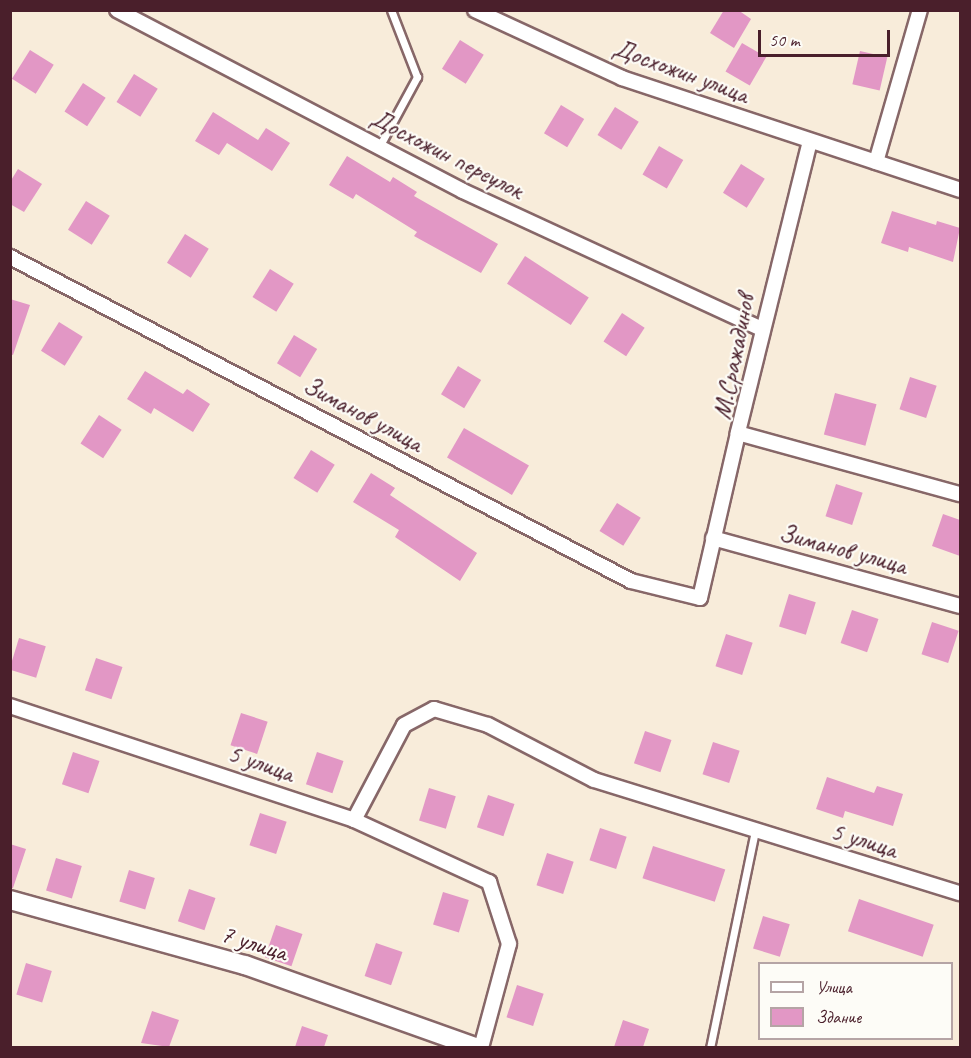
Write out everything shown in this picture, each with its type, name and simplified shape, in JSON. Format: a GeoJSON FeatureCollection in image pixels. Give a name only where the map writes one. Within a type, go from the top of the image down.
{"type":"FeatureCollection","features":[{"type":"Feature","properties":{"kind":"street","name":"Досхожин переулок"},"geometry":{"type":"LineString","coordinates":[[117,10],[463,191],[762,329]]}},
{"type":"Feature","properties":{"kind":"street","name":"Досхожин улица"},"geometry":{"type":"LineString","coordinates":[[475,10],[622,78],[960,190]]}},
{"type":"Feature","properties":{"kind":"street"},"geometry":{"type":"LineString","coordinates":[[876,162],[920,10]]}},
{"type":"Feature","properties":{"kind":"street","name":"М.Сражадинов"},"geometry":{"type":"LineString","coordinates":[[810,141],[738,433],[960,494]]}},
{"type":"Feature","properties":{"kind":"street","name":"Зиманов улица"},"geometry":{"type":"LineString","coordinates":[[10,257],[632,581],[700,598],[713,538],[960,606]]}},
{"type":"Feature","properties":{"kind":"street"},"geometry":{"type":"LineString","coordinates":[[713,538],[738,433]]}},
{"type":"Feature","properties":{"kind":"street","name":"5 улица"},"geometry":{"type":"LineString","coordinates":[[10,706],[354,820],[489,882],[509,944],[479,1047]]}},
{"type":"Feature","properties":{"kind":"street","name":"5 улица"},"geometry":{"type":"LineString","coordinates":[[354,820],[404,725],[434,709],[488,724],[594,780],[960,893]]}},
{"type":"Feature","properties":{"kind":"street","name":"7 улица"},"geometry":{"type":"LineString","coordinates":[[10,900],[245,965],[479,1047]]}},
{"type":"Feature","properties":{"kind":"lane"},"geometry":{"type":"LineString","coordinates":[[379,147],[417,77],[391,10]]}},
{"type":"Feature","properties":{"kind":"lane"},"geometry":{"type":"LineString","coordinates":[[710,1047],[754,830]]}},
{"type":"Feature","properties":{"kind":"building"},"geometry":{"type":"Polygon","coordinates":[[[724,10],[738,10],[751,19],[734,48],[710,33],[724,10]]]}},
{"type":"Feature","properties":{"kind":"building"},"geometry":{"type":"Polygon","coordinates":[[[460,40],[484,55],[466,84],[442,69],[460,40]]]}},
{"type":"Feature","properties":{"kind":"building"},"geometry":{"type":"Polygon","coordinates":[[[742,43],[766,57],[750,86],[726,72],[742,43]]]}},
{"type":"Feature","properties":{"kind":"building"},"geometry":{"type":"Polygon","coordinates":[[[30,50],[54,65],[36,94],[12,79],[30,50]]]}},
{"type":"Feature","properties":{"kind":"building"},"geometry":{"type":"Polygon","coordinates":[[[860,51],[887,57],[880,90],[852,84],[860,51]]]}},
{"type":"Feature","properties":{"kind":"building"},"geometry":{"type":"Polygon","coordinates":[[[134,74],[158,89],[140,117],[117,102],[134,74]]]}},
{"type":"Feature","properties":{"kind":"building"},"geometry":{"type":"Polygon","coordinates":[[[83,83],[106,98],[87,126],[64,112],[83,83]]]}},
{"type":"Feature","properties":{"kind":"building"},"geometry":{"type":"Polygon","coordinates":[[[561,105],[584,119],[567,147],[544,133],[561,105]]]}},
{"type":"Feature","properties":{"kind":"building"},"geometry":{"type":"Polygon","coordinates":[[[615,107],[639,122],[621,150],[598,135],[615,107]]]}},
{"type":"Feature","properties":{"kind":"building"},"geometry":{"type":"Polygon","coordinates":[[[213,112],[258,140],[266,128],[290,143],[272,171],[227,143],[219,155],[195,141],[213,112]]]}},
{"type":"Feature","properties":{"kind":"building"},"geometry":{"type":"Polygon","coordinates":[[[659,146],[683,160],[667,189],[642,175],[659,146]]]}},
{"type":"Feature","properties":{"kind":"building"},"geometry":{"type":"Polygon","coordinates":[[[347,156],[390,182],[393,177],[417,192],[414,196],[498,244],[481,273],[414,236],[417,232],[356,194],[353,199],[329,185],[347,156]]]}},
{"type":"Feature","properties":{"kind":"building"},"geometry":{"type":"Polygon","coordinates":[[[741,164],[765,179],[747,208],[723,193],[741,164]]]}},
{"type":"Feature","properties":{"kind":"building"},"geometry":{"type":"Polygon","coordinates":[[[18,169],[42,184],[24,212],[10,204],[10,182],[18,169]]]}},
{"type":"Feature","properties":{"kind":"building"},"geometry":{"type":"Polygon","coordinates":[[[86,201],[110,216],[92,245],[68,230],[86,201]]]}},
{"type":"Feature","properties":{"kind":"building"},"geometry":{"type":"Polygon","coordinates":[[[892,211],[936,225],[937,221],[960,228],[953,262],[909,247],[908,252],[881,243],[892,211]]]}},
{"type":"Feature","properties":{"kind":"building"},"geometry":{"type":"Polygon","coordinates":[[[185,234],[209,249],[191,278],[167,263],[185,234]]]}},
{"type":"Feature","properties":{"kind":"building"},"geometry":{"type":"Polygon","coordinates":[[[525,256],[589,297],[571,325],[507,284],[525,256]]]}},
{"type":"Feature","properties":{"kind":"building"},"geometry":{"type":"Polygon","coordinates":[[[270,269],[294,284],[276,312],[253,297],[270,269]]]}},
{"type":"Feature","properties":{"kind":"building"},"geometry":{"type":"Polygon","coordinates":[[[10,299],[30,305],[13,355],[10,354],[10,299]]]}},
{"type":"Feature","properties":{"kind":"building"},"geometry":{"type":"Polygon","coordinates":[[[622,313],[645,328],[626,356],[603,342],[622,313]]]}},
{"type":"Feature","properties":{"kind":"building"},"geometry":{"type":"Polygon","coordinates":[[[59,322],[83,337],[65,366],[41,351],[59,322]]]}},
{"type":"Feature","properties":{"kind":"building"},"geometry":{"type":"Polygon","coordinates":[[[294,335],[317,349],[300,377],[277,363],[294,335]]]}},
{"type":"Feature","properties":{"kind":"building"},"geometry":{"type":"Polygon","coordinates":[[[458,366],[481,380],[464,408],[441,394],[458,366]]]}},
{"type":"Feature","properties":{"kind":"building"},"geometry":{"type":"Polygon","coordinates":[[[145,371],[183,394],[187,389],[210,404],[193,432],[154,408],[151,414],[127,399],[145,371]]]}},
{"type":"Feature","properties":{"kind":"building"},"geometry":{"type":"Polygon","coordinates":[[[910,377],[937,386],[926,418],[899,409],[910,377]]]}},
{"type":"Feature","properties":{"kind":"building"},"geometry":{"type":"Polygon","coordinates":[[[835,393],[877,404],[865,446],[824,435],[835,393]]]}},
{"type":"Feature","properties":{"kind":"building"},"geometry":{"type":"Polygon","coordinates":[[[99,415],[122,430],[103,458],[80,444],[99,415]]]}},
{"type":"Feature","properties":{"kind":"building"},"geometry":{"type":"Polygon","coordinates":[[[464,428],[529,466],[512,495],[447,457],[464,428]]]}},
{"type":"Feature","properties":{"kind":"building"},"geometry":{"type":"Polygon","coordinates":[[[311,450],[335,465],[317,493],[294,478],[311,450]]]}},
{"type":"Feature","properties":{"kind":"building"},"geometry":{"type":"Polygon","coordinates":[[[371,473],[395,488],[390,495],[477,553],[460,581],[395,537],[399,530],[353,502],[371,473]]]}},
{"type":"Feature","properties":{"kind":"building"},"geometry":{"type":"Polygon","coordinates":[[[836,484],[863,493],[852,525],[825,516],[836,484]]]}},
{"type":"Feature","properties":{"kind":"building"},"geometry":{"type":"Polygon","coordinates":[[[617,503],[641,518],[623,546],[600,531],[617,503]]]}},
{"type":"Feature","properties":{"kind":"building"},"geometry":{"type":"Polygon","coordinates":[[[943,514],[960,520],[960,556],[932,546],[943,514]]]}},
{"type":"Feature","properties":{"kind":"building"},"geometry":{"type":"Polygon","coordinates":[[[789,594],[816,602],[806,635],[779,627],[789,594]]]}},
{"type":"Feature","properties":{"kind":"building"},"geometry":{"type":"Polygon","coordinates":[[[852,610],[878,619],[867,652],[841,643],[852,610]]]}},
{"type":"Feature","properties":{"kind":"building"},"geometry":{"type":"Polygon","coordinates":[[[932,622],[959,631],[948,663],[921,654],[932,622]]]}},
{"type":"Feature","properties":{"kind":"building"},"geometry":{"type":"Polygon","coordinates":[[[726,634],[753,643],[742,675],[715,666],[726,634]]]}},
{"type":"Feature","properties":{"kind":"building"},"geometry":{"type":"Polygon","coordinates":[[[19,638],[46,646],[36,678],[10,670],[19,638]]]}},
{"type":"Feature","properties":{"kind":"building"},"geometry":{"type":"Polygon","coordinates":[[[96,658],[122,667],[111,699],[85,690],[96,658]]]}},
{"type":"Feature","properties":{"kind":"building"},"geometry":{"type":"Polygon","coordinates":[[[241,713],[268,722],[257,754],[230,745],[241,713]]]}},
{"type":"Feature","properties":{"kind":"building"},"geometry":{"type":"Polygon","coordinates":[[[645,731],[671,740],[660,772],[634,763],[645,731]]]}},
{"type":"Feature","properties":{"kind":"building"},"geometry":{"type":"Polygon","coordinates":[[[713,742],[740,751],[729,783],[702,774],[713,742]]]}},
{"type":"Feature","properties":{"kind":"building"},"geometry":{"type":"Polygon","coordinates":[[[73,752],[99,761],[88,793],[62,784],[73,752]]]}},
{"type":"Feature","properties":{"kind":"building"},"geometry":{"type":"Polygon","coordinates":[[[317,752],[343,761],[332,793],[306,784],[317,752]]]}},
{"type":"Feature","properties":{"kind":"building"},"geometry":{"type":"Polygon","coordinates":[[[827,777],[874,793],[877,786],[903,794],[893,826],[845,811],[843,818],[816,809],[827,777]]]}},
{"type":"Feature","properties":{"kind":"building"},"geometry":{"type":"Polygon","coordinates":[[[429,788],[456,796],[446,829],[419,821],[429,788]]]}},
{"type":"Feature","properties":{"kind":"building"},"geometry":{"type":"Polygon","coordinates":[[[488,795],[514,804],[503,836],[477,827],[488,795]]]}},
{"type":"Feature","properties":{"kind":"building"},"geometry":{"type":"Polygon","coordinates":[[[260,813],[287,822],[276,854],[249,845],[260,813]]]}},
{"type":"Feature","properties":{"kind":"building"},"geometry":{"type":"Polygon","coordinates":[[[600,828],[627,837],[616,869],[589,860],[600,828]]]}},
{"type":"Feature","properties":{"kind":"building"},"geometry":{"type":"Polygon","coordinates":[[[10,844],[26,849],[13,888],[10,888],[10,844]]]}},
{"type":"Feature","properties":{"kind":"building"},"geometry":{"type":"Polygon","coordinates":[[[653,846],[725,869],[715,902],[642,878],[653,846]]]}},
{"type":"Feature","properties":{"kind":"building"},"geometry":{"type":"Polygon","coordinates":[[[547,853],[574,862],[563,894],[536,885],[547,853]]]}},
{"type":"Feature","properties":{"kind":"building"},"geometry":{"type":"Polygon","coordinates":[[[56,858],[82,866],[72,898],[46,891],[56,858]]]}},
{"type":"Feature","properties":{"kind":"building"},"geometry":{"type":"Polygon","coordinates":[[[129,870],[155,878],[145,909],[119,902],[129,870]]]}},
{"type":"Feature","properties":{"kind":"building"},"geometry":{"type":"Polygon","coordinates":[[[189,889],[215,898],[204,930],[178,921],[189,889]]]}},
{"type":"Feature","properties":{"kind":"building"},"geometry":{"type":"Polygon","coordinates":[[[443,892],[469,900],[459,932],[433,925],[443,892]]]}},
{"type":"Feature","properties":{"kind":"building"},"geometry":{"type":"Polygon","coordinates":[[[859,899],[934,925],[923,957],[848,931],[859,899]]]}},
{"type":"Feature","properties":{"kind":"building"},"geometry":{"type":"Polygon","coordinates":[[[763,916],[790,924],[780,957],[753,949],[763,916]]]}},
{"type":"Feature","properties":{"kind":"building"},"geometry":{"type":"Polygon","coordinates":[[[276,925],[302,934],[291,966],[265,957],[276,925]]]}},
{"type":"Feature","properties":{"kind":"building"},"geometry":{"type":"Polygon","coordinates":[[[376,943],[402,952],[391,985],[365,976],[376,943]]]}},
{"type":"Feature","properties":{"kind":"building"},"geometry":{"type":"Polygon","coordinates":[[[26,963],[52,971],[42,1002],[16,995],[26,963]]]}},
{"type":"Feature","properties":{"kind":"building"},"geometry":{"type":"Polygon","coordinates":[[[517,985],[544,994],[533,1026],[506,1017],[517,985]]]}},
{"type":"Feature","properties":{"kind":"building"},"geometry":{"type":"Polygon","coordinates":[[[152,1011],[179,1020],[169,1047],[141,1043],[152,1011]]]}},
{"type":"Feature","properties":{"kind":"building"},"geometry":{"type":"Polygon","coordinates":[[[623,1020],[649,1029],[643,1047],[614,1047],[623,1020]]]}},
{"type":"Feature","properties":{"kind":"building"},"geometry":{"type":"Polygon","coordinates":[[[302,1026],[328,1035],[324,1047],[295,1047],[302,1026]]]}}]}
